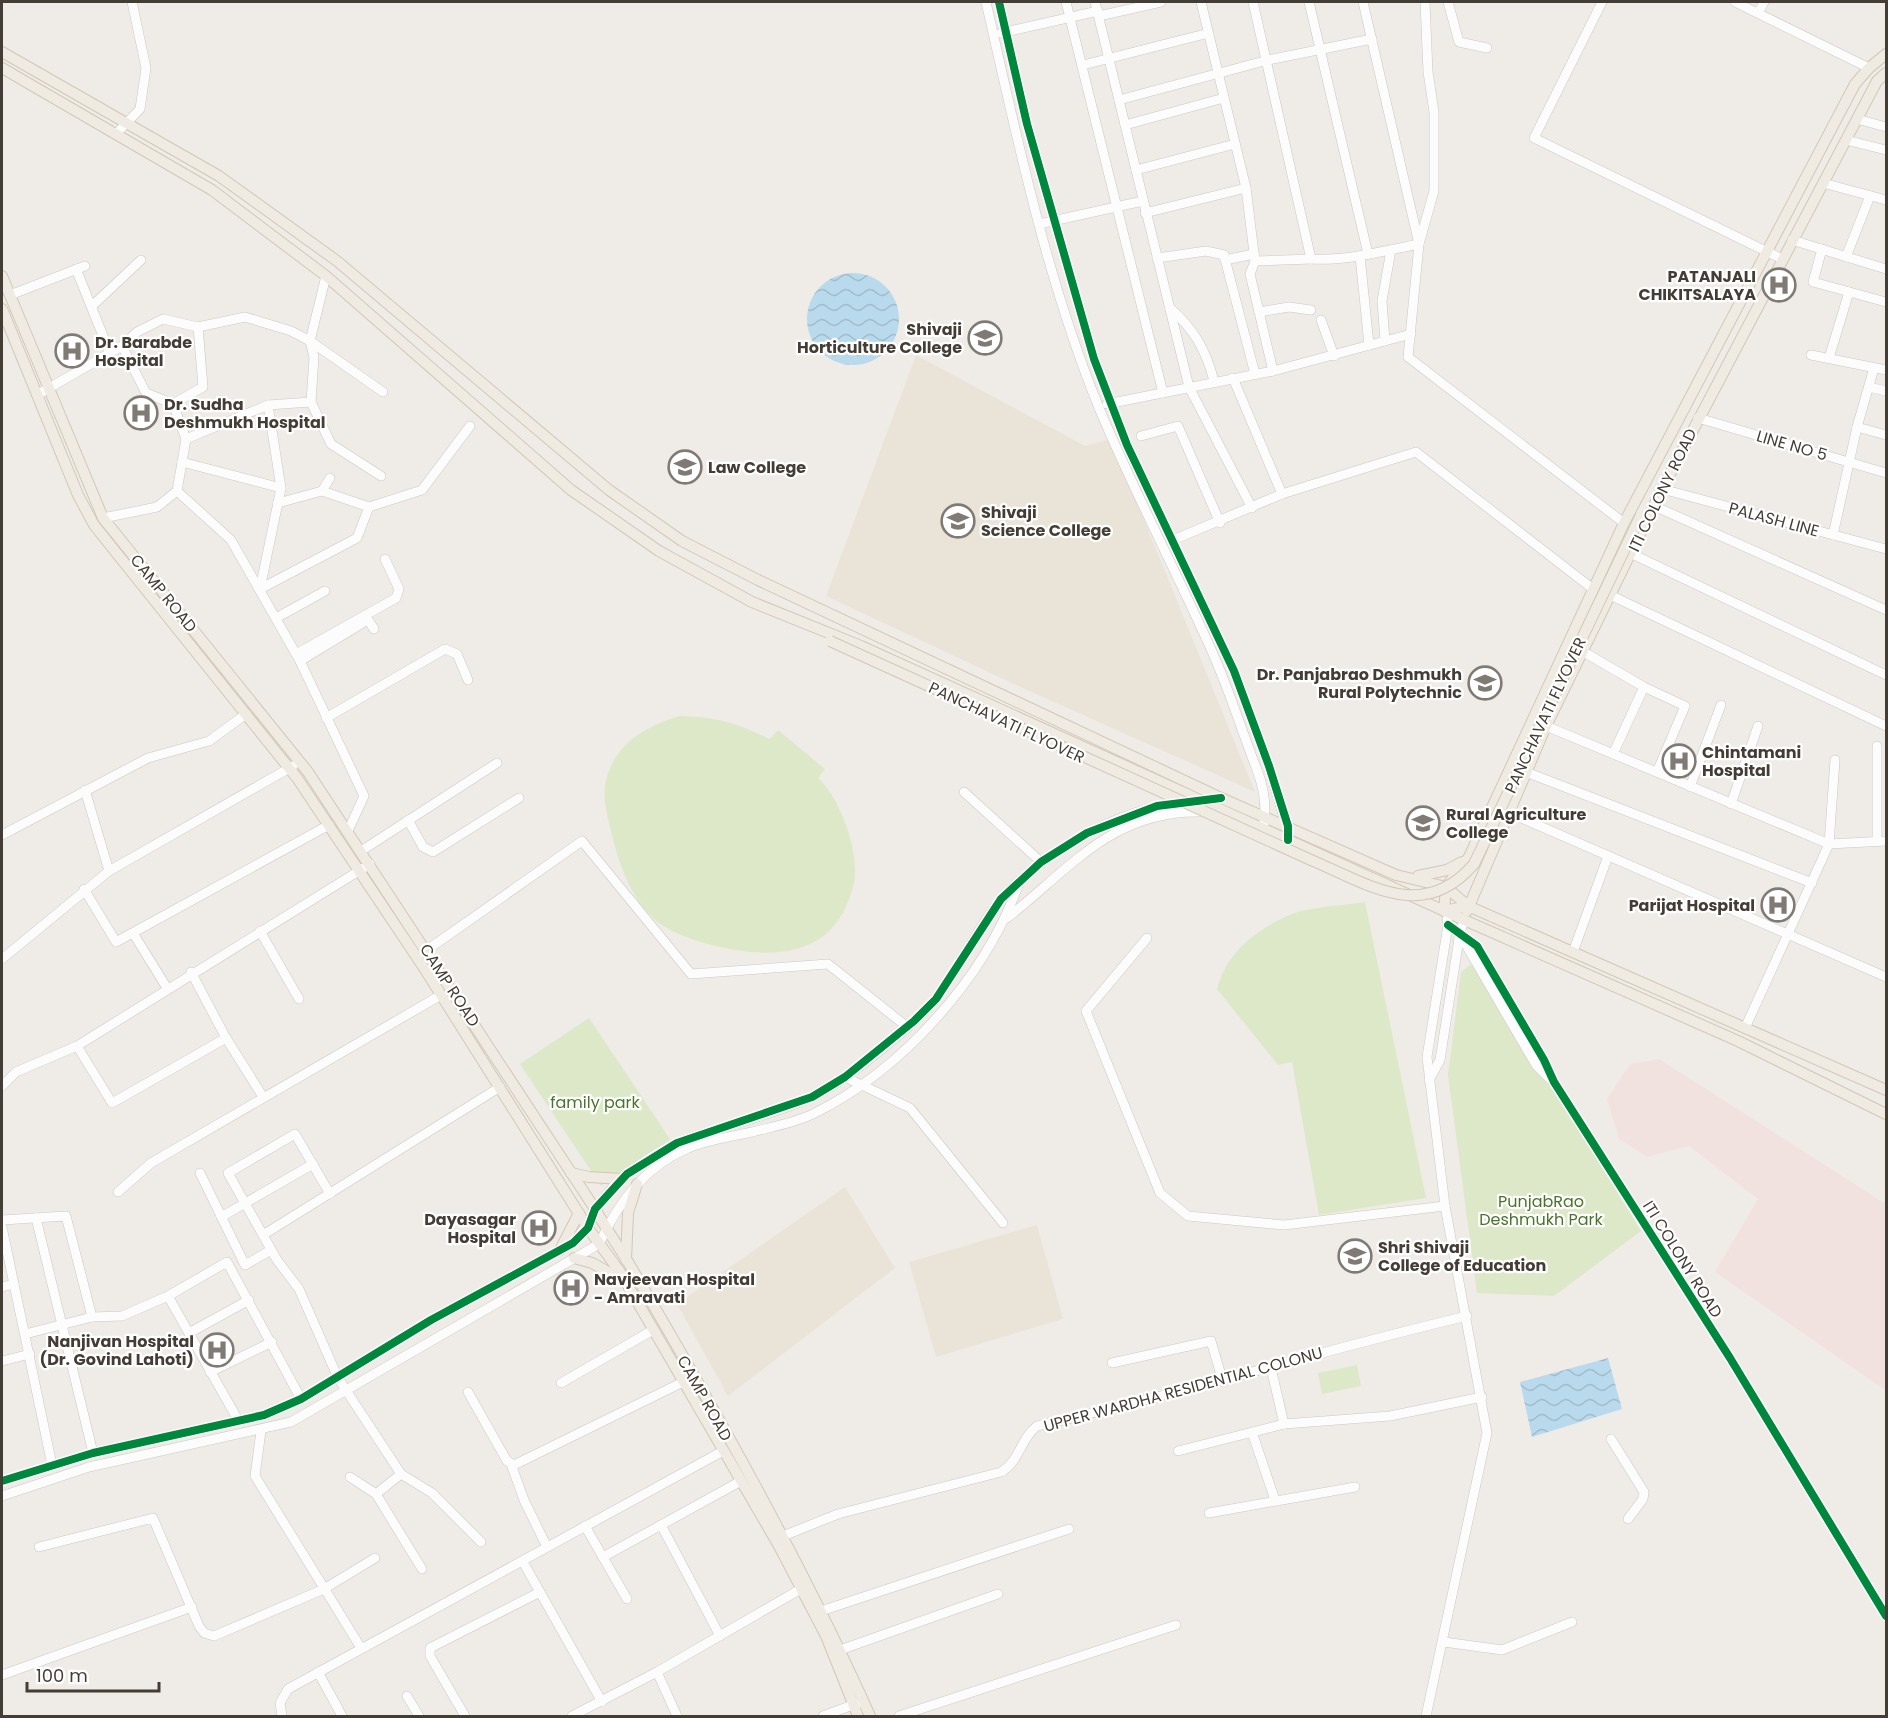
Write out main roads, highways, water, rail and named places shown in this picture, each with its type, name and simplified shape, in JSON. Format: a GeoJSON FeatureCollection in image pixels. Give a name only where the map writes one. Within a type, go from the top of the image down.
{"type":"FeatureCollection","features":[{"type":"Feature","properties":{"kind":"main road"},"geometry":{"type":"LineString","coordinates":[[2,51],[219,176],[337,261],[609,490],[682,541],[758,580],[1221,798],[1396,875],[1446,887],[1468,906],[1887,1090]]}},
{"type":"Feature","properties":{"kind":"main road"},"geometry":{"type":"LineString","coordinates":[[1450,910],[1446,887],[1469,857],[1624,523],[1855,84],[1869,68],[1887,54]]}},
{"type":"Feature","properties":{"kind":"main road"},"geometry":{"type":"LineString","coordinates":[[2,68],[212,190],[326,276],[571,490],[659,551],[752,602],[861,646],[1263,829],[1450,910],[1464,921],[1738,1041],[1887,1114]]}},
{"type":"Feature","properties":{"kind":"main road","name":"ITI COLONY ROAD"},"geometry":{"type":"LineString","coordinates":[[1464,921],[1468,906],[1546,726],[1630,553],[1698,418],[1877,81],[1887,73]]}},
{"type":"Feature","properties":{"kind":"main road"},"geometry":{"type":"LineString","coordinates":[[326,276],[337,261]]}},
{"type":"Feature","properties":{"kind":"main road","name":"CAMP ROAD"},"geometry":{"type":"LineString","coordinates":[[2,276],[103,518],[300,761],[427,950],[595,1209],[783,1536],[858,1703],[870,1716]]}},
{"type":"Feature","properties":{"kind":"main road"},"geometry":{"type":"LineString","coordinates":[[361,306],[373,291]]}},
{"type":"Feature","properties":{"kind":"main road","name":"CAMP ROAD"},"geometry":{"type":"LineString","coordinates":[[2,309],[78,495],[94,525],[290,769],[441,995],[579,1214],[624,1280],[723,1451],[821,1611],[840,1650],[858,1703],[858,1716]]}},
{"type":"Feature","properties":{"kind":"main road","name":"PANCHAVATI FLYOVER"},"geometry":{"type":"LineString","coordinates":[[814,627],[830,641],[1203,812],[1383,890],[1413,897],[1428,896],[1450,886],[1474,864],[1641,515],[1648,502],[1658,497]]}},
{"type":"Feature","properties":{"kind":"main road"},"geometry":{"type":"LineString","coordinates":[[1396,875],[1426,876],[1447,870],[1469,857]]}},
{"type":"Feature","properties":{"kind":"main road"},"geometry":{"type":"LineString","coordinates":[[1450,910],[1468,906]]}},
{"type":"Feature","properties":{"kind":"main road"},"geometry":{"type":"LineString","coordinates":[[1580,970],[1587,960]]}},
{"type":"Feature","properties":{"kind":"main road"},"geometry":{"type":"LineString","coordinates":[[571,1173],[589,1177],[622,1179]]}},
{"type":"Feature","properties":{"kind":"main road"},"geometry":{"type":"LineString","coordinates":[[626,1260],[628,1213],[637,1184]]}},
{"type":"Feature","properties":{"kind":"main road"},"geometry":{"type":"LineString","coordinates":[[560,1250],[579,1214]]}},
{"type":"Feature","properties":{"kind":"main road"},"geometry":{"type":"LineString","coordinates":[[574,1258],[592,1263],[624,1280]]}},
{"type":"Feature","properties":{"kind":"water"},"geometry":{"type":"Polygon","coordinates":[[[844,273],[862,273],[879,280],[892,293],[899,310],[899,328],[892,345],[879,358],[862,365],[844,365],[827,358],[814,345],[807,328],[807,310],[814,293],[827,280],[844,273]]]}},
{"type":"Feature","properties":{"kind":"water"},"geometry":{"type":"Polygon","coordinates":[[[1608,1358],[1622,1409],[1532,1437],[1520,1382],[1608,1358]]]}},
{"type":"Feature","properties":{"kind":"place","name":"PATANJALI CHIKITSALAYA"},"geometry":{"type":"Point","coordinates":[1779,285]}},
{"type":"Feature","properties":{"kind":"place","name":"Shivaji Horticulture College"},"geometry":{"type":"Point","coordinates":[985,338]}},
{"type":"Feature","properties":{"kind":"place","name":"Dr. Barabde Hospital"},"geometry":{"type":"Point","coordinates":[72,351]}},
{"type":"Feature","properties":{"kind":"place","name":"Dr. Sudha Deshmukh Hospital"},"geometry":{"type":"Point","coordinates":[141,413]}},
{"type":"Feature","properties":{"kind":"place","name":"Law College"},"geometry":{"type":"Point","coordinates":[685,467]}},
{"type":"Feature","properties":{"kind":"place","name":"Shivaji Science College"},"geometry":{"type":"Point","coordinates":[958,521]}},
{"type":"Feature","properties":{"kind":"place","name":"Dr. Panjabrao Deshmukh Rural Polytechnic"},"geometry":{"type":"Point","coordinates":[1485,683]}},
{"type":"Feature","properties":{"kind":"place","name":"Chintamani Hospital"},"geometry":{"type":"Point","coordinates":[1679,761]}},
{"type":"Feature","properties":{"kind":"place","name":"Rural Agriculture College"},"geometry":{"type":"Point","coordinates":[1423,823]}},
{"type":"Feature","properties":{"kind":"place","name":"Parijat Hospital"},"geometry":{"type":"Point","coordinates":[1778,905]}},
{"type":"Feature","properties":{"kind":"place","name":"Dayasagar Hospital"},"geometry":{"type":"Point","coordinates":[539,1228]}},
{"type":"Feature","properties":{"kind":"place","name":"Shri Shivaji College of Education"},"geometry":{"type":"Point","coordinates":[1355,1256]}},
{"type":"Feature","properties":{"kind":"place","name":"Navjeevan Hospital - Amravati"},"geometry":{"type":"Point","coordinates":[571,1288]}},
{"type":"Feature","properties":{"kind":"place","name":"Nanjivan Hospital (Dr. Govind Lahoti)"},"geometry":{"type":"Point","coordinates":[217,1350]}},
{"type":"Feature","properties":{"kind":"park label","name":"family park"},"geometry":{"type":"Point","coordinates":[595,1102]}},
{"type":"Feature","properties":{"kind":"park label","name":"PunjabRao Deshmukh Park"},"geometry":{"type":"Point","coordinates":[1541,1210]}}]}
